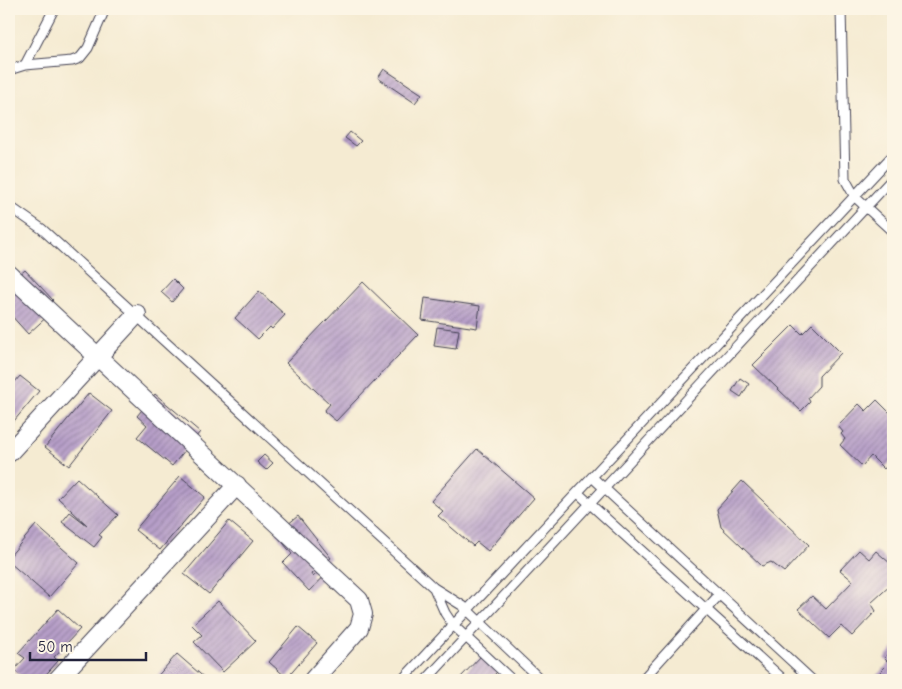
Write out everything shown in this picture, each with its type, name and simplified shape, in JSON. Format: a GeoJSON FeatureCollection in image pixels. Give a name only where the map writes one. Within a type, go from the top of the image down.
{"type":"FeatureCollection","features":[{"type":"Feature","properties":{"kind":"street"},"geometry":{"type":"LineString","coordinates":[[9,274],[354,594],[362,606],[362,621],[359,628],[313,680]]}},
{"type":"Feature","properties":{"kind":"street"},"geometry":{"type":"LineString","coordinates":[[9,453],[137,314]]}},
{"type":"Feature","properties":{"kind":"street"},"geometry":{"type":"LineString","coordinates":[[58,680],[237,485]]}},
{"type":"Feature","properties":{"kind":"lane"},"geometry":{"type":"LineString","coordinates":[[25,65],[54,9]]}},
{"type":"Feature","properties":{"kind":"lane"},"geometry":{"type":"LineString","coordinates":[[9,70],[25,65],[72,61],[80,58],[88,48],[105,9]]}},
{"type":"Feature","properties":{"kind":"lane"},"geometry":{"type":"LineString","coordinates":[[841,9],[844,171],[847,184],[855,197],[893,232]]}},
{"type":"Feature","properties":{"kind":"lane"},"geometry":{"type":"LineString","coordinates":[[402,680],[893,155]]}},
{"type":"Feature","properties":{"kind":"lane"},"geometry":{"type":"LineString","coordinates":[[426,680],[893,178]]}},
{"type":"Feature","properties":{"kind":"lane"},"geometry":{"type":"LineString","coordinates":[[9,206],[42,229],[434,588],[458,602],[541,680]]}},
{"type":"Feature","properties":{"kind":"lane"},"geometry":{"type":"LineString","coordinates":[[592,477],[812,680]]}},
{"type":"Feature","properties":{"kind":"lane"},"geometry":{"type":"LineString","coordinates":[[578,493],[784,680]]}},
{"type":"Feature","properties":{"kind":"lane"},"geometry":{"type":"LineString","coordinates":[[434,588],[445,613],[453,625],[512,680]]}},
{"type":"Feature","properties":{"kind":"lane"},"geometry":{"type":"LineString","coordinates":[[642,680],[719,595]]}},
{"type":"Feature","properties":{"kind":"building"},"geometry":{"type":"Polygon","coordinates":[[[384,69],[422,94],[415,103],[378,78],[384,69]]]}},
{"type":"Feature","properties":{"kind":"building"},"geometry":{"type":"Polygon","coordinates":[[[350,132],[361,141],[356,146],[345,138],[350,132]]]}},
{"type":"Feature","properties":{"kind":"building"},"geometry":{"type":"Polygon","coordinates":[[[25,270],[53,300],[46,307],[51,313],[28,334],[9,313],[9,284],[25,270]]]}},
{"type":"Feature","properties":{"kind":"building"},"geometry":{"type":"Polygon","coordinates":[[[173,279],[183,289],[172,302],[161,292],[173,279]]]}},
{"type":"Feature","properties":{"kind":"building"},"geometry":{"type":"Polygon","coordinates":[[[363,282],[418,335],[336,421],[324,411],[330,404],[286,363],[363,282]]]}},
{"type":"Feature","properties":{"kind":"building"},"geometry":{"type":"Polygon","coordinates":[[[259,291],[285,315],[272,329],[270,327],[258,339],[235,318],[259,291]]]}},
{"type":"Feature","properties":{"kind":"building"},"geometry":{"type":"Polygon","coordinates":[[[425,298],[480,306],[477,328],[422,320],[425,298]]]}},
{"type":"Feature","properties":{"kind":"building"},"geometry":{"type":"Polygon","coordinates":[[[812,324],[841,353],[819,376],[819,386],[808,398],[810,402],[801,411],[753,365],[793,325],[802,334],[812,324]]]}},
{"type":"Feature","properties":{"kind":"building"},"geometry":{"type":"Polygon","coordinates":[[[437,327],[459,330],[456,349],[434,346],[437,327]]]}},
{"type":"Feature","properties":{"kind":"building"},"geometry":{"type":"Polygon","coordinates":[[[20,376],[39,391],[9,427],[9,389],[20,376]]]}},
{"type":"Feature","properties":{"kind":"building"},"geometry":{"type":"Polygon","coordinates":[[[740,378],[749,384],[741,397],[732,391],[740,378]]]}},
{"type":"Feature","properties":{"kind":"building"},"geometry":{"type":"Polygon","coordinates":[[[89,393],[112,411],[69,466],[45,447],[89,393]]]}},
{"type":"Feature","properties":{"kind":"building"},"geometry":{"type":"Polygon","coordinates":[[[155,394],[200,432],[172,466],[137,437],[147,425],[137,416],[155,394]]]}},
{"type":"Feature","properties":{"kind":"building"},"geometry":{"type":"Polygon","coordinates":[[[877,400],[893,416],[893,459],[884,469],[871,456],[862,466],[840,445],[845,439],[841,434],[843,432],[838,426],[859,404],[866,411],[877,400]]]}},
{"type":"Feature","properties":{"kind":"building"},"geometry":{"type":"Polygon","coordinates":[[[477,449],[534,498],[488,551],[477,542],[473,546],[438,516],[443,511],[431,501],[477,449]]]}},
{"type":"Feature","properties":{"kind":"building"},"geometry":{"type":"Polygon","coordinates":[[[264,455],[273,463],[266,470],[257,462],[264,455]]]}},
{"type":"Feature","properties":{"kind":"building"},"geometry":{"type":"Polygon","coordinates":[[[180,476],[205,497],[160,550],[135,530],[180,476]]]}},
{"type":"Feature","properties":{"kind":"building"},"geometry":{"type":"Polygon","coordinates":[[[77,478],[118,515],[99,535],[102,537],[94,547],[62,522],[70,512],[87,525],[58,498],[77,478]]]}},
{"type":"Feature","properties":{"kind":"building"},"geometry":{"type":"Polygon","coordinates":[[[742,481],[809,545],[784,572],[771,562],[762,566],[721,527],[717,509],[742,481]]]}},
{"type":"Feature","properties":{"kind":"building"},"geometry":{"type":"Polygon","coordinates":[[[298,516],[331,558],[311,574],[313,577],[325,566],[330,571],[309,591],[283,563],[292,554],[276,534],[298,516]]]}},
{"type":"Feature","properties":{"kind":"building"},"geometry":{"type":"Polygon","coordinates":[[[229,521],[253,541],[209,594],[184,574],[229,521]]]}},
{"type":"Feature","properties":{"kind":"building"},"geometry":{"type":"Polygon","coordinates":[[[36,525],[79,563],[49,597],[9,562],[9,557],[36,525]]]}},
{"type":"Feature","properties":{"kind":"building"},"geometry":{"type":"Polygon","coordinates":[[[859,550],[869,559],[876,551],[891,564],[893,583],[871,603],[876,611],[852,636],[841,626],[829,638],[798,609],[812,596],[826,609],[853,581],[840,570],[859,550]]]}},
{"type":"Feature","properties":{"kind":"building"},"geometry":{"type":"Polygon","coordinates":[[[218,601],[256,641],[223,672],[194,642],[202,635],[192,625],[218,601]]]}},
{"type":"Feature","properties":{"kind":"building"},"geometry":{"type":"Polygon","coordinates":[[[58,609],[80,629],[54,657],[58,661],[41,680],[26,680],[14,670],[25,658],[18,653],[58,609]]]}},
{"type":"Feature","properties":{"kind":"building"},"geometry":{"type":"Polygon","coordinates":[[[298,627],[317,643],[287,678],[269,662],[298,627]]]}},
{"type":"Feature","properties":{"kind":"building"},"geometry":{"type":"Polygon","coordinates":[[[893,648],[893,680],[872,680],[889,663],[884,658],[893,648]]]}},
{"type":"Feature","properties":{"kind":"building"},"geometry":{"type":"Polygon","coordinates":[[[485,652],[501,668],[489,680],[458,680],[485,652]]]}},
{"type":"Feature","properties":{"kind":"building"},"geometry":{"type":"Polygon","coordinates":[[[177,654],[207,680],[154,680],[177,654]]]}}]}
